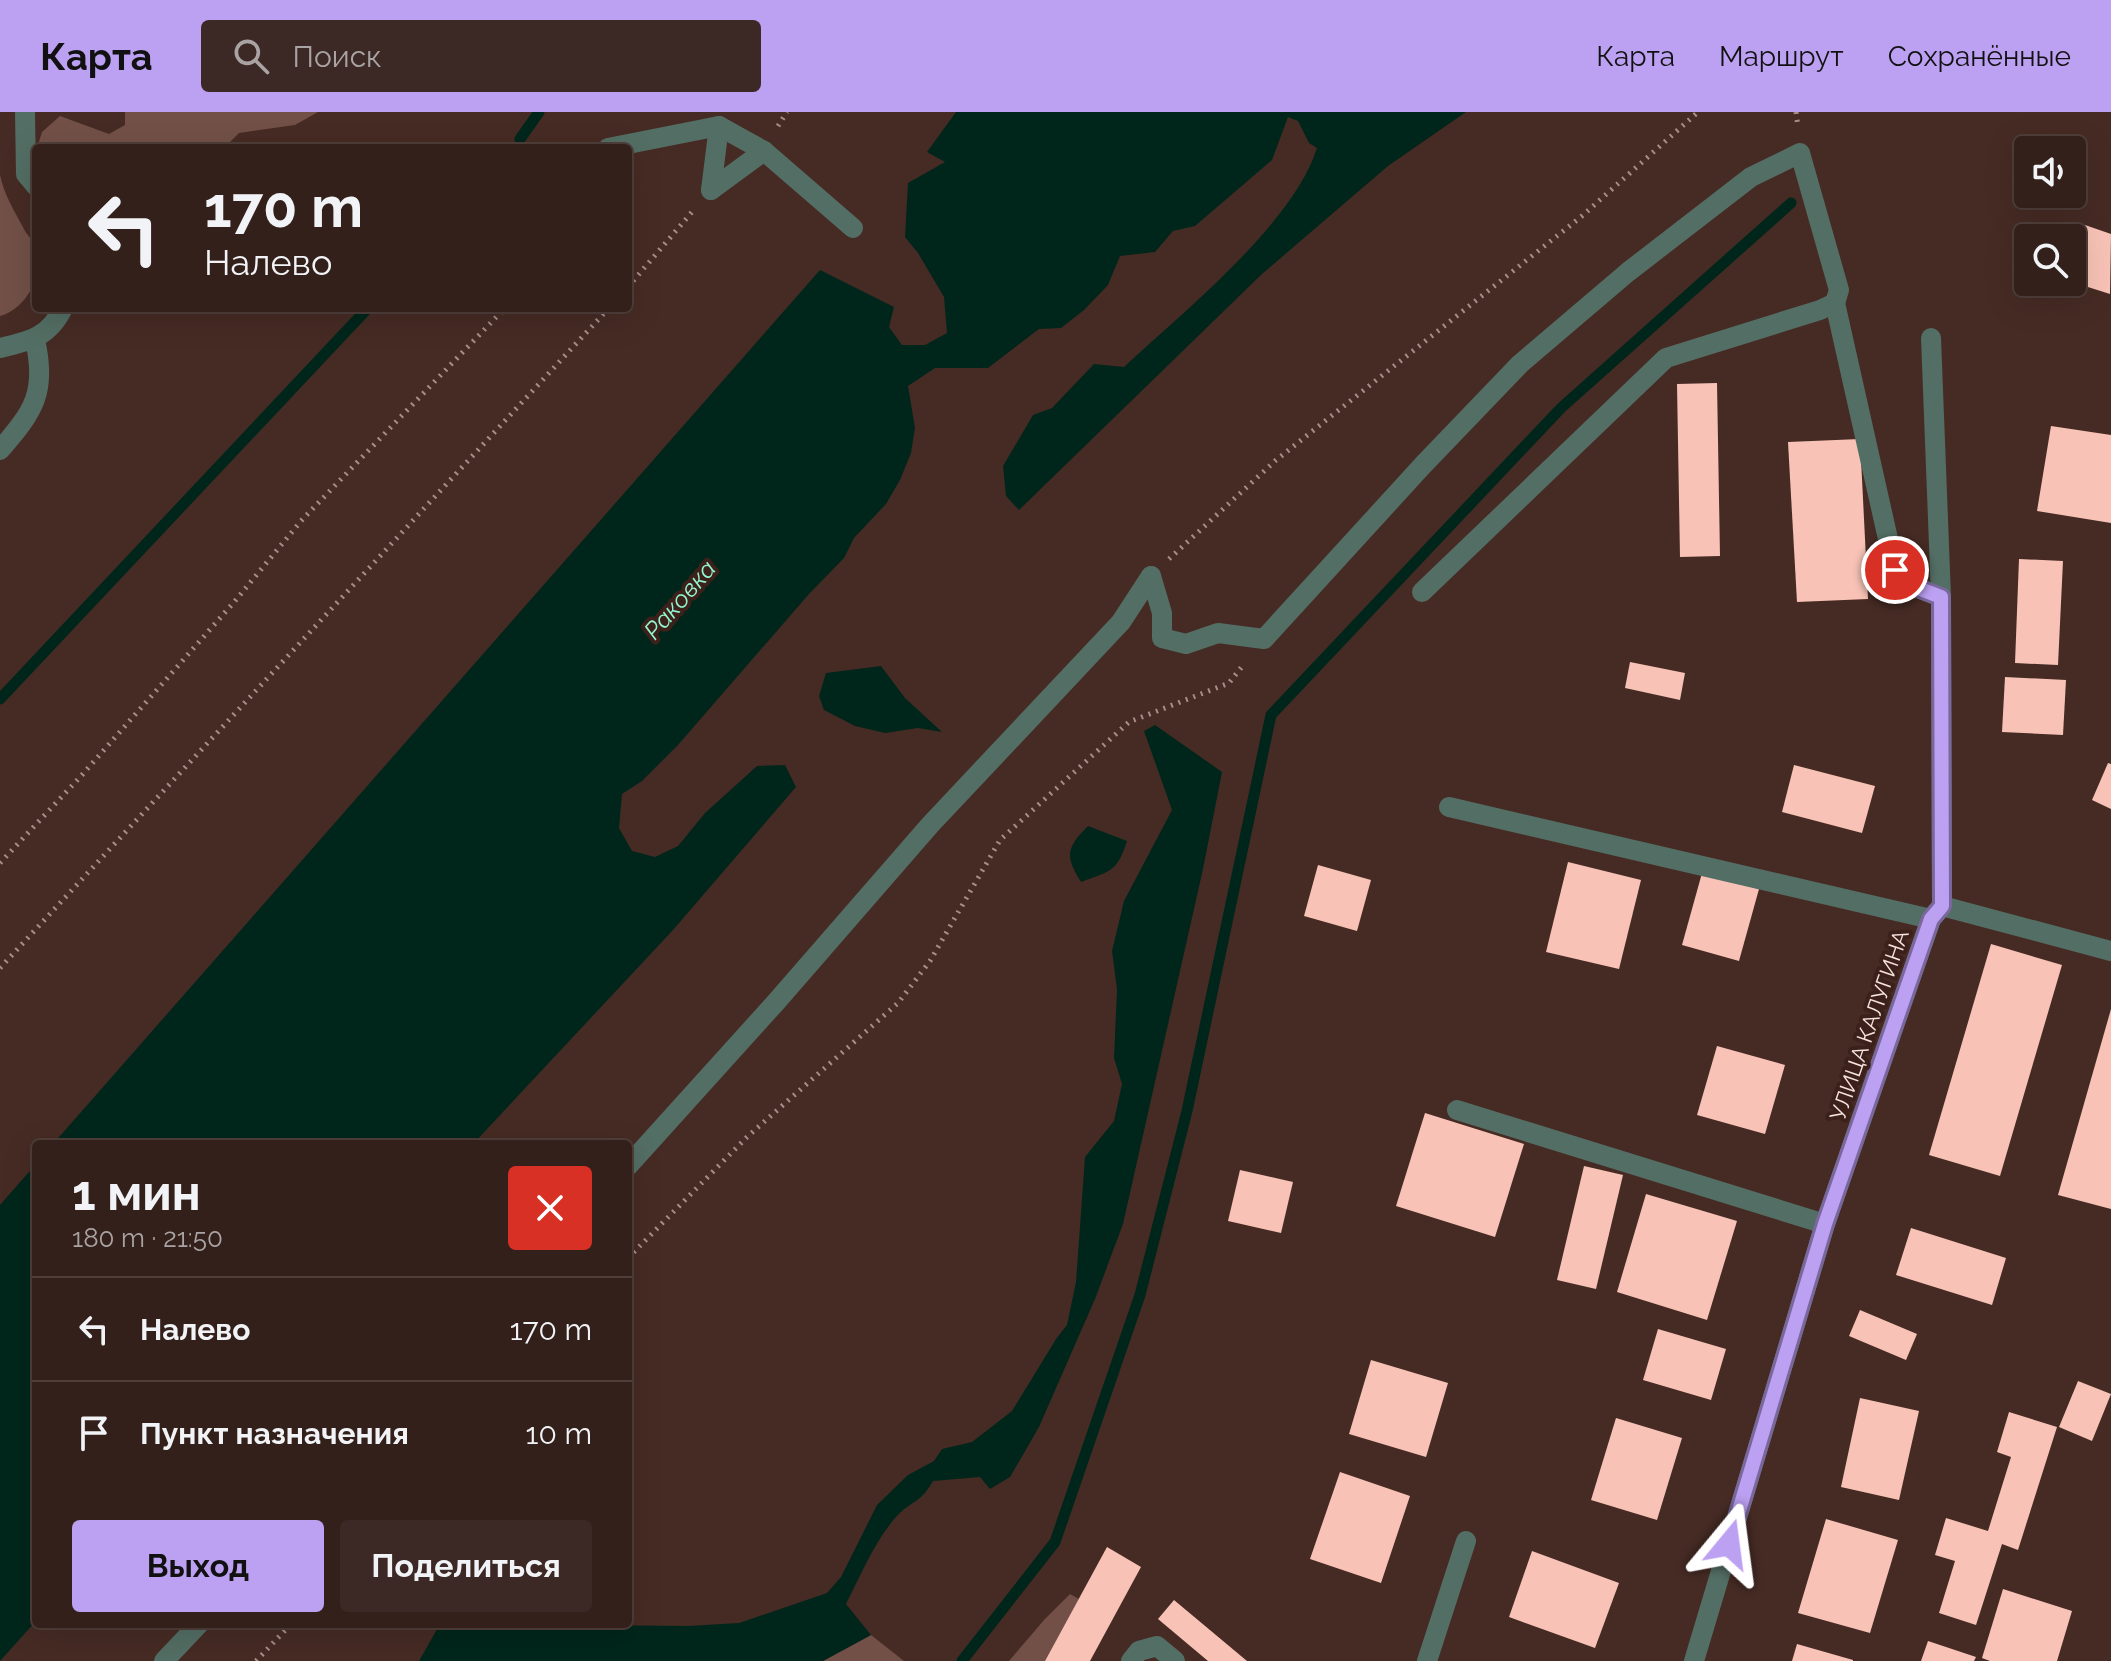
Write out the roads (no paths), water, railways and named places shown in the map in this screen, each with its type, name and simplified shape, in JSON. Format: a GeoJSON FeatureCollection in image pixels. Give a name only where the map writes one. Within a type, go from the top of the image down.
{"type":"FeatureCollection","features":[{"type":"Feature","properties":{"kind":"street"},"geometry":{"type":"LineString","coordinates":[[25,112],[26,174],[32,181]]}},
{"type":"Feature","properties":{"kind":"street"},"geometry":{"type":"LineString","coordinates":[[628,144],[719,126],[764,151],[853,228]]}},
{"type":"Feature","properties":{"kind":"street"},"geometry":{"type":"LineString","coordinates":[[719,126],[711,190],[764,151]]}},
{"type":"Feature","properties":{"kind":"street"},"geometry":{"type":"LineString","coordinates":[[632,1161],[930,825],[1121,622],[1151,576],[1162,613],[1162,638],[1186,644],[1218,633],[1264,639],[1520,364],[1628,272],[1751,177],[1800,153],[1839,290],[1835,303],[1895,570],[1905,583],[1941,597]]}},
{"type":"Feature","properties":{"kind":"street"},"geometry":{"type":"LineString","coordinates":[[1422,592],[1666,358],[1835,303]]}},
{"type":"Feature","properties":{"kind":"street"},"geometry":{"type":"LineString","coordinates":[[0,348],[35,340],[57,320],[61,312]]}},
{"type":"Feature","properties":{"kind":"street","name":"УЛИЦА КАЛУГИНА"},"geometry":{"type":"LineString","coordinates":[[1694,1661],[1825,1224],[1937,912],[1941,597],[1931,338]]}},
{"type":"Feature","properties":{"kind":"street"},"geometry":{"type":"LineString","coordinates":[[0,450],[35,403],[42,368],[35,340]]}},
{"type":"Feature","properties":{"kind":"street"},"geometry":{"type":"LineString","coordinates":[[1449,807],[2111,951]]}},
{"type":"Feature","properties":{"kind":"street"},"geometry":{"type":"LineString","coordinates":[[1457,1110],[1825,1224]]}},
{"type":"Feature","properties":{"kind":"street"},"geometry":{"type":"LineString","coordinates":[[1427,1661],[1466,1541]]}},
{"type":"Feature","properties":{"kind":"street"},"geometry":{"type":"LineString","coordinates":[[164,1661],[195,1628]]}},
{"type":"Feature","properties":{"kind":"street"},"geometry":{"type":"LineString","coordinates":[[1131,1661],[1139,1651],[1157,1646],[1175,1661]]}},
{"type":"Feature","properties":{"kind":"water","name":"Раковка"},"geometry":{"type":"Polygon","coordinates":[[[956,112],[1466,112],[1388,166],[1262,274],[1019,510],[1006,496],[1003,466],[1033,415],[1052,408],[1094,364],[1124,367],[1205,294],[1261,236],[1285,207],[1317,148],[1309,143],[1298,121],[1288,117],[1272,160],[1195,226],[1173,231],[1155,252],[1120,256],[1108,285],[1061,328],[1039,329],[988,368],[935,368],[908,386],[915,428],[911,453],[886,504],[854,538],[844,558],[678,745],[642,781],[622,794],[619,828],[632,851],[655,857],[678,846],[705,813],[757,766],[785,765],[796,787],[673,930],[477,1140],[57,1140],[820,270],[894,307],[889,327],[902,345],[925,345],[947,333],[944,297],[905,237],[908,183],[945,162],[927,152],[956,112]]]}},
{"type":"Feature","properties":{"kind":"water"},"geometry":{"type":"Polygon","coordinates":[[[881,666],[905,698],[942,732],[918,728],[885,733],[855,726],[824,710],[819,696],[826,673],[881,666]]]}},
{"type":"Feature","properties":{"kind":"water"},"geometry":{"type":"Polygon","coordinates":[[[1155,725],[1222,772],[1123,1224],[1095,1299],[1039,1427],[1010,1477],[990,1489],[980,1477],[933,1481],[920,1498],[897,1516],[875,1547],[846,1604],[871,1635],[823,1661],[419,1661],[438,1628],[632,1628],[632,1625],[739,1623],[827,1593],[841,1577],[877,1505],[908,1475],[934,1461],[942,1449],[972,1442],[1012,1411],[1067,1325],[1076,1282],[1085,1157],[1114,1121],[1122,1084],[1114,1058],[1117,989],[1112,951],[1124,901],[1172,810],[1144,731],[1155,725]]]}},
{"type":"Feature","properties":{"kind":"water"},"geometry":{"type":"Polygon","coordinates":[[[1088,826],[1127,841],[1112,869],[1081,882],[1072,865],[1070,852],[1075,840],[1088,826]]]}},
{"type":"Feature","properties":{"kind":"water"},"geometry":{"type":"Polygon","coordinates":[[[32,1169],[32,1625],[0,1661],[0,1205],[32,1169]]]}},
{"type":"Feature","properties":{"kind":"waterway"},"geometry":{"type":"LineString","coordinates":[[520,139],[539,112]]}},
{"type":"Feature","properties":{"kind":"waterway"},"geometry":{"type":"LineString","coordinates":[[962,1661],[1055,1542],[1140,1295],[1187,1111],[1271,715],[1561,408],[1791,203]]}},
{"type":"Feature","properties":{"kind":"waterway"},"geometry":{"type":"LineString","coordinates":[[0,699],[364,312]]}}]}
